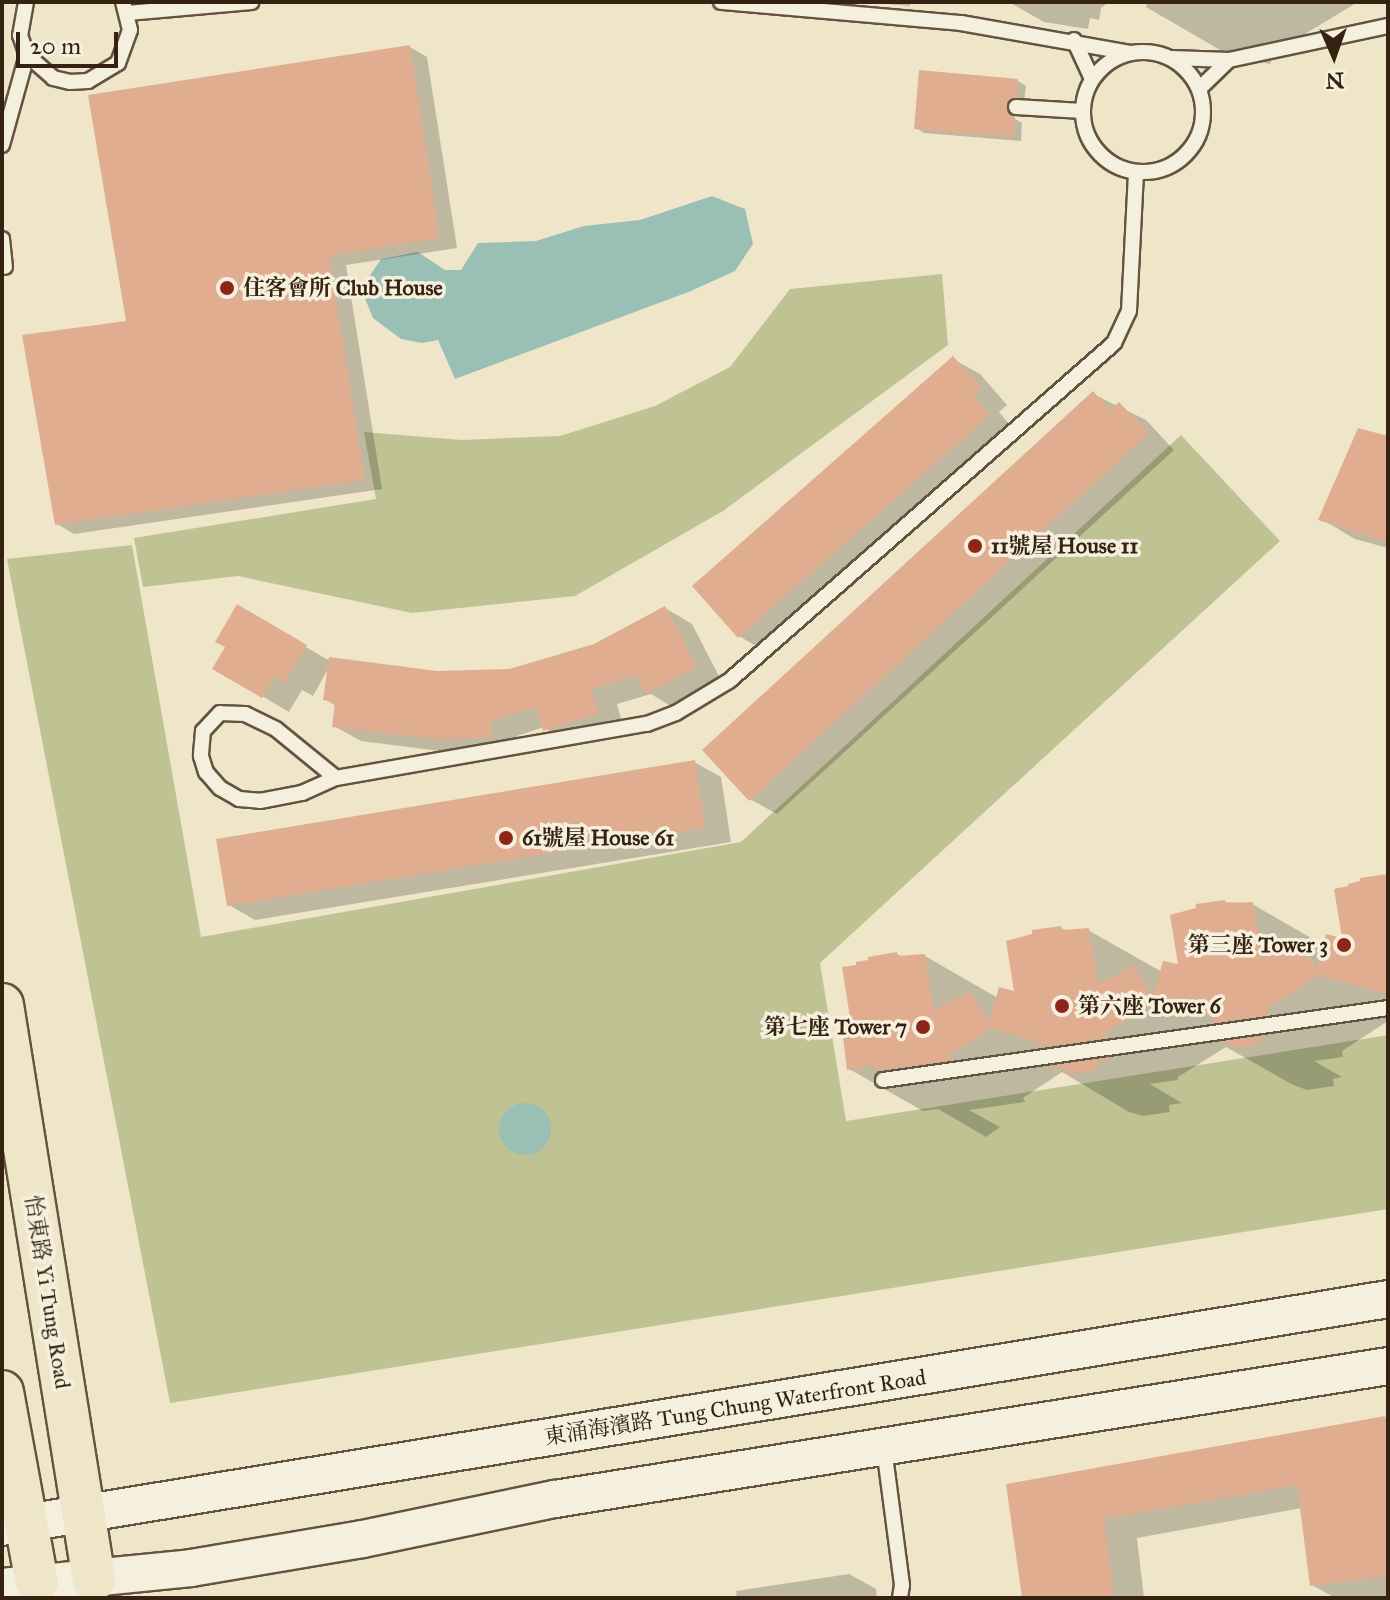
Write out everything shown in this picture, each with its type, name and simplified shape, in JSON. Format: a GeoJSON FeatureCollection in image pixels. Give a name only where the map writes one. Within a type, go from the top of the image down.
{"type":"FeatureCollection","features":[{"type":"Feature","properties":{"kind":"main road","name":"怡東路 Yi Tung Road"},"geometry":{"type":"LineString","coordinates":[[2,1005],[94,1580]]}},
{"type":"Feature","properties":{"kind":"main road","name":"東涌海濱路 Tung Chung Waterfront Road"},"geometry":{"type":"LineString","coordinates":[[14,1525],[1388,1299]]}},
{"type":"Feature","properties":{"kind":"main road"},"geometry":{"type":"LineString","coordinates":[[2,1392],[20,1584],[94,1580],[227,1562],[363,1539],[555,1499],[1388,1366]]}},
{"type":"Feature","properties":{"kind":"lane"},"geometry":{"type":"LineString","coordinates":[[26,2],[20,35],[27,55],[53,78],[88,81],[118,63],[126,47],[126,8],[252,2]]}},
{"type":"Feature","properties":{"kind":"lane"},"geometry":{"type":"LineString","coordinates":[[721,2],[961,23],[1074,40],[1131,53],[1150,52],[1168,58],[1181,65],[1199,89],[1203,109],[1201,130],[1191,148],[1176,162],[1157,171],[1136,172],[1103,158],[1085,128],[1082,111],[1092,79],[1103,67],[1131,53]]}},
{"type":"Feature","properties":{"kind":"lane"},"geometry":{"type":"LineString","coordinates":[[1168,58],[1229,60],[1388,26]]}},
{"type":"Feature","properties":{"kind":"lane"},"geometry":{"type":"LineString","coordinates":[[1074,40],[1092,79]]}},
{"type":"Feature","properties":{"kind":"lane"},"geometry":{"type":"LineString","coordinates":[[2,145],[27,55]]}},
{"type":"Feature","properties":{"kind":"lane"},"geometry":{"type":"LineString","coordinates":[[1199,89],[1229,60]]}},
{"type":"Feature","properties":{"kind":"lane"},"geometry":{"type":"LineString","coordinates":[[1016,107],[1082,111]]}},
{"type":"Feature","properties":{"kind":"lane"},"geometry":{"type":"LineString","coordinates":[[336,778],[276,729],[245,714],[220,713],[203,731],[201,756],[206,772],[220,788],[239,799],[260,801],[302,793],[336,778],[647,724],[676,713],[729,681],[1114,343],[1129,311],[1136,172]]}},
{"type":"Feature","properties":{"kind":"lane"},"geometry":{"type":"LineString","coordinates":[[2,239],[5,267]]}},
{"type":"Feature","properties":{"kind":"lane"},"geometry":{"type":"LineString","coordinates":[[883,1080],[1388,1008]]}},
{"type":"Feature","properties":{"kind":"lane"},"geometry":{"type":"LineString","coordinates":[[884,1447],[902,1585],[900,1598]]}},
{"type":"Feature","properties":{"kind":"green space"},"geometry":{"type":"Polygon","coordinates":[[[942,274],[948,345],[723,511],[575,596],[412,613],[238,576],[143,587],[134,538],[376,499],[364,432],[462,440],[560,436],[655,406],[730,367],[790,289],[942,274]]]}},
{"type":"Feature","properties":{"kind":"green space"},"geometry":{"type":"Polygon","coordinates":[[[1181,435],[1280,541],[820,963],[846,1121],[1388,1035],[1388,1209],[170,1403],[7,559],[132,545],[201,937],[741,842],[1181,435]]]}},
{"type":"Feature","properties":{"kind":"water"},"geometry":{"type":"Polygon","coordinates":[[[712,196],[745,209],[753,244],[735,271],[691,291],[455,379],[438,340],[422,343],[401,339],[373,318],[361,289],[381,259],[418,252],[445,270],[461,270],[478,243],[536,241],[584,226],[640,220],[712,196]]]}},
{"type":"Feature","properties":{"kind":"water"},"geometry":{"type":"Polygon","coordinates":[[[525,1103],[543,1111],[551,1129],[543,1147],[525,1155],[507,1147],[499,1129],[507,1111],[525,1103]]]}},
{"type":"Feature","properties":{"kind":"building","name":"住客會所 Club House"},"geometry":{"type":"Polygon","coordinates":[[[410,45],[440,238],[329,256],[365,480],[55,525],[22,335],[126,321],[88,95],[410,45]]]}},
{"type":"Feature","properties":{"kind":"building"},"geometry":{"type":"Polygon","coordinates":[[[919,70],[1018,79],[1017,97],[1006,106],[1015,117],[1013,137],[914,129],[919,70]]]}},
{"type":"Feature","properties":{"kind":"building"},"geometry":{"type":"Polygon","coordinates":[[[953,356],[982,388],[973,396],[990,415],[738,638],[692,586],[953,356]]]}},
{"type":"Feature","properties":{"kind":"building"},"geometry":{"type":"Polygon","coordinates":[[[1093,391],[1110,410],[1119,402],[1149,433],[749,801],[702,750],[1093,391]]]}},
{"type":"Feature","properties":{"kind":"building"},"geometry":{"type":"Polygon","coordinates":[[[1358,428],[1388,436],[1388,542],[1318,520],[1358,428]]]}},
{"type":"Feature","properties":{"kind":"building"},"geometry":{"type":"Polygon","coordinates":[[[237,604],[307,645],[285,683],[275,676],[262,698],[212,669],[225,647],[215,642],[237,604]]]}},
{"type":"Feature","properties":{"kind":"building"},"geometry":{"type":"Polygon","coordinates":[[[665,606],[697,667],[646,694],[637,676],[591,689],[598,714],[543,731],[536,707],[491,721],[492,738],[435,739],[332,727],[335,702],[323,700],[329,657],[437,671],[509,669],[594,644],[665,606]]]}},
{"type":"Feature","properties":{"kind":"building"},"geometry":{"type":"Polygon","coordinates":[[[695,760],[705,828],[227,906],[216,839],[695,760]]]}},
{"type":"Feature","properties":{"kind":"building"},"geometry":{"type":"Polygon","coordinates":[[[1388,874],[1388,994],[1318,976],[1269,1008],[1269,1015],[1214,1023],[1213,1018],[1156,1002],[1104,1034],[1105,1038],[1049,1046],[991,1028],[950,1055],[953,1060],[874,1071],[874,1065],[847,1070],[843,1037],[853,1036],[842,967],[856,965],[856,962],[868,960],[868,957],[897,952],[898,956],[925,954],[934,1010],[970,992],[989,1022],[999,987],[1014,991],[1006,941],[1032,934],[1032,930],[1061,926],[1062,930],[1089,928],[1098,984],[1134,966],[1153,996],[1163,961],[1178,964],[1170,915],[1196,908],[1196,904],[1225,900],[1226,903],[1253,902],[1262,958],[1298,939],[1317,969],[1326,934],[1342,938],[1334,889],[1360,881],[1360,878],[1388,874]]]}},
{"type":"Feature","properties":{"kind":"building"},"geometry":{"type":"Polygon","coordinates":[[[1272,1035],[1260,1037],[1260,1044],[1231,1048],[1230,1042],[1217,1042],[1272,1035]]]}},
{"type":"Feature","properties":{"kind":"building"},"geometry":{"type":"Polygon","coordinates":[[[1108,1058],[1109,1061],[1096,1063],[1096,1070],[1067,1075],[1066,1068],[1053,1070],[1053,1066],[1108,1058]]]}},
{"type":"Feature","properties":{"kind":"building"},"geometry":{"type":"Polygon","coordinates":[[[1385,1416],[1388,1434],[1388,1576],[1310,1586],[1297,1485],[1104,1519],[1114,1598],[1022,1598],[1006,1484],[1385,1416]]]}},
{"type":"Feature","properties":{"kind":"place","name":"住客會所 Club House"},"geometry":{"type":"Point","coordinates":[227,288]}},
{"type":"Feature","properties":{"kind":"place","name":"11號屋 House 11"},"geometry":{"type":"Point","coordinates":[975,546]}},
{"type":"Feature","properties":{"kind":"place","name":"61號屋 House 61"},"geometry":{"type":"Point","coordinates":[506,838]}},
{"type":"Feature","properties":{"kind":"place","name":"第三座 Tower 3"},"geometry":{"type":"Point","coordinates":[1344,945]}},
{"type":"Feature","properties":{"kind":"place","name":"第六座 Tower 6"},"geometry":{"type":"Point","coordinates":[1062,1006]}},
{"type":"Feature","properties":{"kind":"place","name":"第七座 Tower 7"},"geometry":{"type":"Point","coordinates":[923,1027]}}]}
